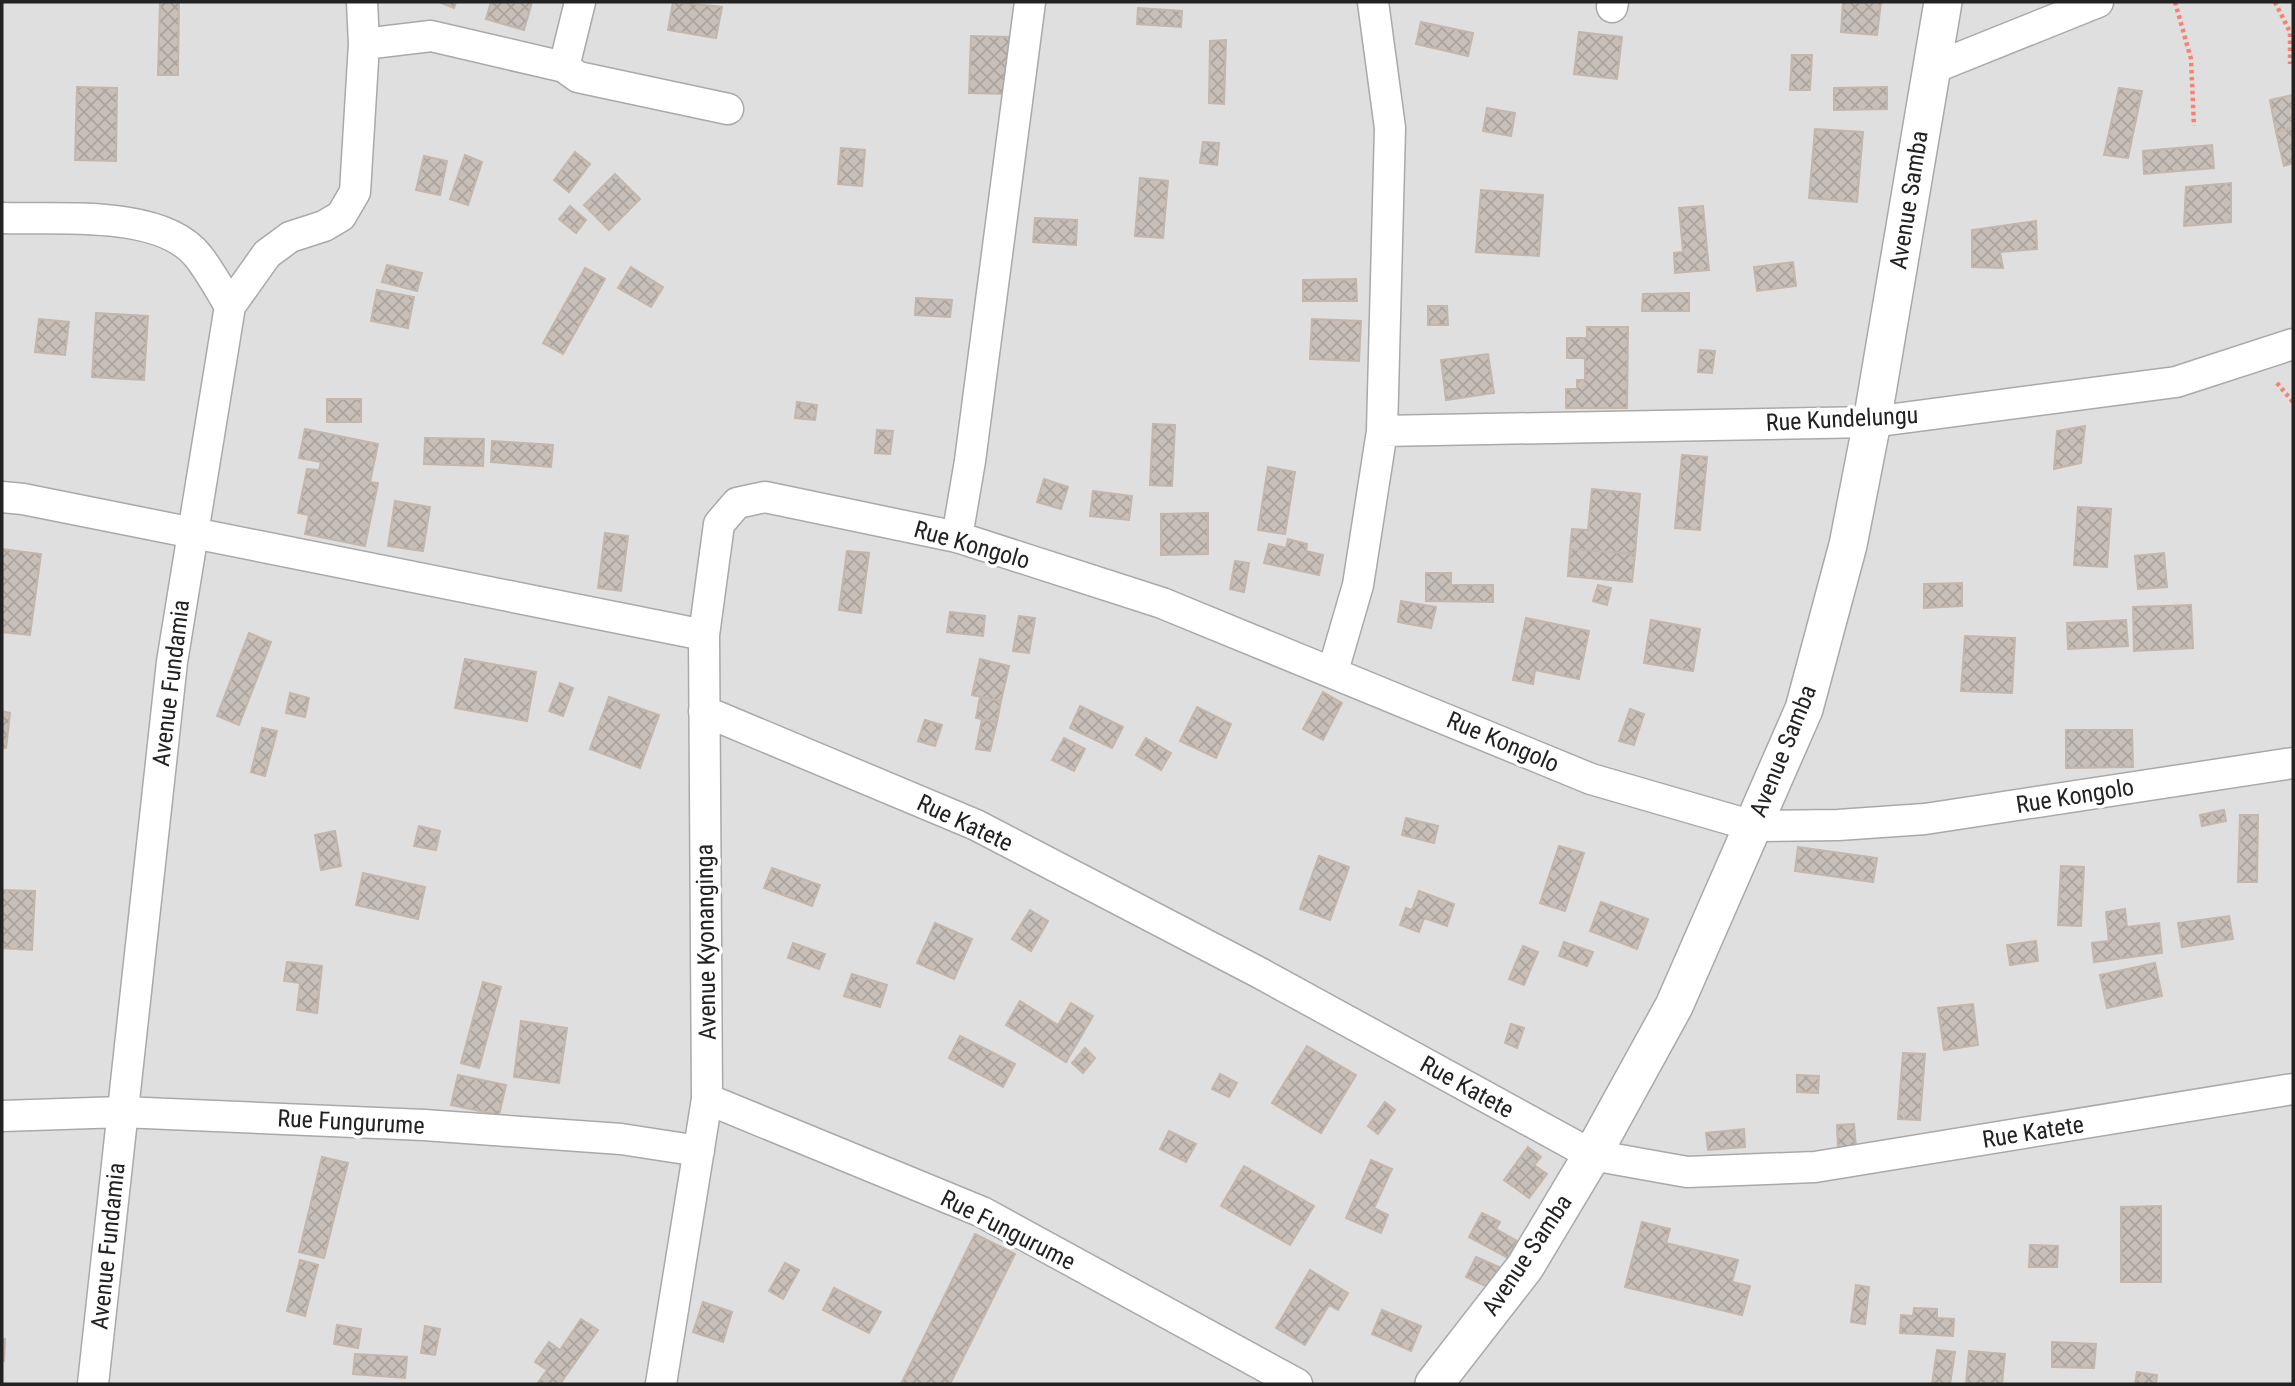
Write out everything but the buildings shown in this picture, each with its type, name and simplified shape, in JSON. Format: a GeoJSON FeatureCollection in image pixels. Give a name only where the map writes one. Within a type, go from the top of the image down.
{"type":"FeatureCollection","features":[{"type":"Feature","properties":{"kind":"street","name":"Avenue Fundamia"},"geometry":{"type":"LineString","coordinates":[[93,1384],[172,662],[230,306],[267,254],[290,237],[324,226],[341,216],[355,192],[364,44],[362,2]]}},
{"type":"Feature","properties":{"kind":"street"},"geometry":{"type":"LineString","coordinates":[[564,67],[580,2]]}},
{"type":"Feature","properties":{"kind":"street"},"geometry":{"type":"LineString","coordinates":[[957,537],[970,461],[1030,2]]}},
{"type":"Feature","properties":{"kind":"street"},"geometry":{"type":"LineString","coordinates":[[1333,671],[1358,585],[1382,430],[1390,128],[1373,2]]}},
{"type":"Feature","properties":{"kind":"street","name":"Avenue Samba"},"geometry":{"type":"LineString","coordinates":[[1434,1384],[1525,1267],[1592,1155],[1674,1006],[1804,709],[1848,545],[1872,422],[1944,2]]}},
{"type":"Feature","properties":{"kind":"street"},"geometry":{"type":"LineString","coordinates":[[1931,69],[2098,2]]}},
{"type":"Feature","properties":{"kind":"street"},"geometry":{"type":"LineString","coordinates":[[364,44],[431,36],[564,67],[578,77],[728,109]]}},
{"type":"Feature","properties":{"kind":"street"},"geometry":{"type":"LineString","coordinates":[[2,218],[139,223],[165,232],[197,254],[230,306]]}},
{"type":"Feature","properties":{"kind":"street","name":"Rue Kundelungu"},"geometry":{"type":"LineString","coordinates":[[1382,430],[1872,422],[2176,383],[2293,344]]}},
{"type":"Feature","properties":{"kind":"street"},"geometry":{"type":"LineString","coordinates":[[2,497],[704,635]]}},
{"type":"Feature","properties":{"kind":"street","name":"Rue Kongolo"},"geometry":{"type":"LineString","coordinates":[[737,503],[765,497],[957,537],[1162,603],[1591,779],[1754,826],[1838,825],[1925,818],[2293,763]]}},
{"type":"Feature","properties":{"kind":"street","name":"Avenue Kyonanginga"},"geometry":{"type":"LineString","coordinates":[[661,1384],[707,1099],[704,635],[719,524],[737,503]]}},
{"type":"Feature","properties":{"kind":"street","name":"Rue Katete"},"geometry":{"type":"LineString","coordinates":[[704,711],[976,825],[1258,972],[1592,1155],[1687,1172],[1815,1167],[2293,1089]]}},
{"type":"Feature","properties":{"kind":"street","name":"Rue Fungurume"},"geometry":{"type":"LineString","coordinates":[[707,1099],[982,1212],[1297,1384]]}},
{"type":"Feature","properties":{"kind":"street","name":"Rue Fungurume"},"geometry":{"type":"LineString","coordinates":[[2,1116],[122,1112],[437,1126],[621,1139],[699,1151]]}},
{"type":"Feature","properties":{"kind":"path"},"geometry":{"type":"LineString","coordinates":[[2175,2],[2191,59],[2194,126]]}},
{"type":"Feature","properties":{"kind":"path"},"geometry":{"type":"LineString","coordinates":[[2275,2],[2290,32],[2290,64]]}},
{"type":"Feature","properties":{"kind":"shaded area"},"geometry":{"type":"Polygon","coordinates":[[[2,2],[2293,2],[2293,1384],[2,1384],[2,2]]]}}]}
